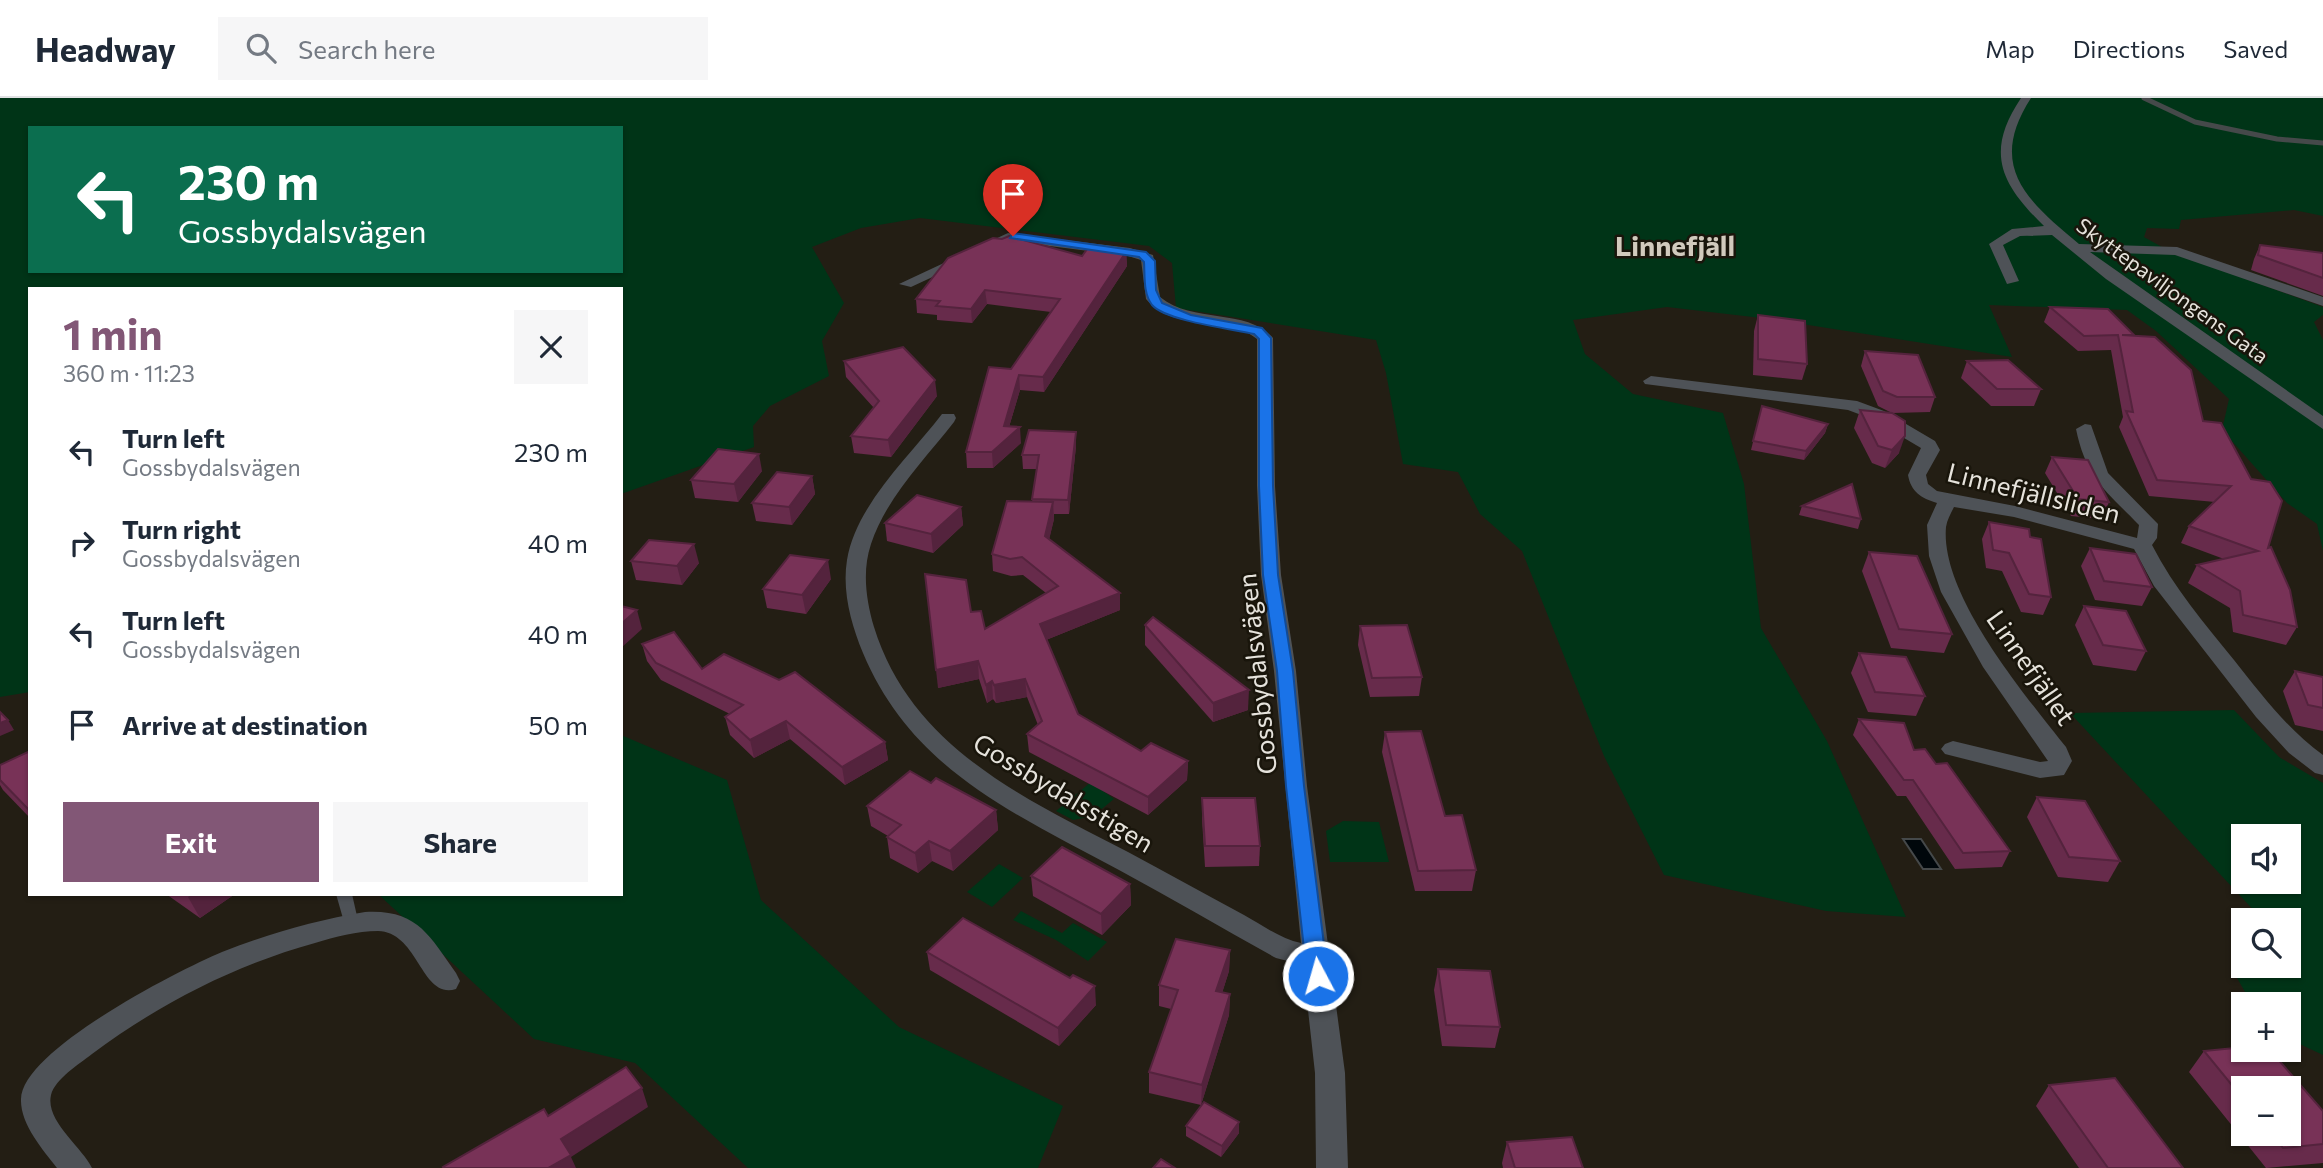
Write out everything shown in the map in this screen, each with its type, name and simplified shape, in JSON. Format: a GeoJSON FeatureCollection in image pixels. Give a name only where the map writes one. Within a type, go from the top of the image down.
{"type":"FeatureCollection","features":[{"type":"Feature","properties":{"kind":"street","name":"Skyttepaviljongens Gata"},"geometry":{"type":"LineString","coordinates":[[2026,98],[2011,122],[2005,145],[2010,176],[2031,206],[2076,248],[2323,425]]}},
{"type":"Feature","properties":{"kind":"street"},"geometry":{"type":"LineString","coordinates":[[2012,281],[1996,244],[2006,234],[2057,231]]}},
{"type":"Feature","properties":{"kind":"street","name":"Gossbydalsvägen"},"geometry":{"type":"LineString","coordinates":[[906,284],[1008,237],[1130,252],[1148,258],[1153,299],[1165,310],[1258,331],[1265,338],[1266,486],[1271,575],[1285,671],[1295,786],[1330,1073],[1332,1168]]}},
{"type":"Feature","properties":{"kind":"street"},"geometry":{"type":"LineString","coordinates":[[2076,248],[2178,251],[2323,302]]}},
{"type":"Feature","properties":{"kind":"street","name":"Linnefjällsliden"},"geometry":{"type":"LineString","coordinates":[[1651,381],[1832,401],[1864,408],[1928,444],[1931,450],[1917,475],[1919,486],[1931,495],[2015,512],[2142,545],[2161,582],[2264,712],[2297,748],[2323,767]]}},
{"type":"Feature","properties":{"kind":"street","name":"Gossbydalsstigen"},"geometry":{"type":"LineString","coordinates":[[948,418],[877,511],[857,558],[856,601],[861,622],[879,666],[913,718],[941,750],[1005,795],[1286,951],[1315,957]]}},
{"type":"Feature","properties":{"kind":"street"},"geometry":{"type":"LineString","coordinates":[[2085,429],[2092,467],[2148,524],[2147,538],[2142,545]]}},
{"type":"Feature","properties":{"kind":"street","name":"Linnefjället"},"geometry":{"type":"LineString","coordinates":[[1948,500],[1940,508],[1933,532],[1938,562],[1961,616],[2058,753],[2060,761],[2056,769],[2040,770],[1953,748]]}},
{"type":"Feature","properties":{"kind":"street"},"geometry":{"type":"LineString","coordinates":[[76,1168],[38,1114],[37,1091],[49,1073],[74,1051],[183,984],[227,962],[351,925],[377,921],[408,929],[446,981]]}},
{"type":"Feature","properties":{"kind":"lane"},"geometry":{"type":"LineString","coordinates":[[344,896],[351,925]]}},
{"type":"Feature","properties":{"kind":"green space"},"geometry":{"type":"Polygon","coordinates":[[[0,98],[2323,98],[2323,216],[2294,210],[2181,220],[2179,229],[2147,228],[2144,237],[2171,252],[2323,307],[2323,315],[2314,322],[2323,340],[2323,551],[2317,524],[2287,503],[2222,430],[2229,399],[2156,331],[2127,310],[1989,305],[2012,357],[1770,319],[1667,307],[1573,320],[1585,354],[1633,394],[1723,413],[1744,484],[1761,628],[1827,741],[1906,917],[1826,911],[1664,875],[1604,756],[1522,551],[1480,514],[1458,472],[1403,464],[1386,373],[1376,340],[1176,308],[1172,263],[1149,246],[920,218],[861,228],[812,247],[844,303],[822,341],[829,376],[770,406],[753,426],[754,447],[623,493],[623,287],[28,287],[28,692],[0,697],[0,98]]]}},
{"type":"Feature","properties":{"kind":"green space"},"geometry":{"type":"Polygon","coordinates":[[[2234,710],[2279,757],[2323,783],[2323,1055],[2301,1045],[2301,992],[2245,992],[2237,978],[2301,978],[2301,908],[2252,908],[2239,894],[2301,894],[2301,824],[2231,824],[2231,886],[2070,713],[2234,710]]]}},
{"type":"Feature","properties":{"kind":"green space"},"geometry":{"type":"Polygon","coordinates":[[[623,736],[727,780],[761,900],[899,1027],[1063,1106],[1038,1168],[748,1168],[635,1063],[534,1039],[380,896],[623,896],[623,736]]]}},
{"type":"Feature","properties":{"kind":"green space"},"geometry":{"type":"Polygon","coordinates":[[[1091,782],[1114,799],[1093,816],[1073,820],[1056,811],[1091,782]]]}},
{"type":"Feature","properties":{"kind":"green space"},"geometry":{"type":"Polygon","coordinates":[[[1343,821],[1379,822],[1389,862],[1330,862],[1326,831],[1343,821]]]}},
{"type":"Feature","properties":{"kind":"green space"},"geometry":{"type":"Polygon","coordinates":[[[999,864],[1023,878],[992,907],[967,892],[999,864]]]}},
{"type":"Feature","properties":{"kind":"green space"},"geometry":{"type":"Polygon","coordinates":[[[1021,911],[1062,933],[1073,923],[1107,942],[1088,961],[1056,940],[1013,920],[1021,911]]]}},
{"type":"Feature","properties":{"kind":"shaded area"},"geometry":{"type":"Polygon","coordinates":[[[1903,839],[1921,839],[1941,869],[1923,869],[1903,839]]]}},
{"type":"Feature","properties":{"kind":"building"},"geometry":{"type":"Polygon","coordinates":[[[1009,236],[1082,256],[1088,248],[1126,252],[1043,377],[1019,375],[1004,426],[1020,427],[992,452],[966,452],[989,367],[1011,369],[1060,299],[985,290],[971,309],[936,306],[940,301],[916,299],[948,258],[993,238],[1002,239],[1009,236]]]}},
{"type":"Feature","properties":{"kind":"building"},"geometry":{"type":"Polygon","coordinates":[[[2260,245],[2323,253],[2323,278],[2258,255],[2260,245]]]}},
{"type":"Feature","properties":{"kind":"building"},"geometry":{"type":"Polygon","coordinates":[[[2050,307],[2108,309],[2134,335],[2122,335],[2155,337],[2191,370],[2203,421],[2221,423],[2251,479],[2270,482],[2282,501],[2268,548],[2271,547],[2290,590],[2297,627],[2243,615],[2240,591],[2197,565],[2258,551],[2189,526],[2231,486],[2157,480],[2126,411],[2133,412],[2118,335],[2084,336],[2050,307]]]}},
{"type":"Feature","properties":{"kind":"building"},"geometry":{"type":"Polygon","coordinates":[[[1758,315],[1805,321],[1807,364],[1758,359],[1758,315]]]}},
{"type":"Feature","properties":{"kind":"building"},"geometry":{"type":"Polygon","coordinates":[[[903,347],[935,380],[888,440],[851,436],[879,401],[844,361],[903,347]]]}},
{"type":"Feature","properties":{"kind":"building"},"geometry":{"type":"Polygon","coordinates":[[[1865,351],[1918,355],[1935,397],[1897,397],[1883,391],[1865,351]]]}},
{"type":"Feature","properties":{"kind":"building"},"geometry":{"type":"Polygon","coordinates":[[[2008,360],[2041,389],[1997,389],[1967,361],[2008,360]]]}},
{"type":"Feature","properties":{"kind":"building"},"geometry":{"type":"Polygon","coordinates":[[[1762,406],[1828,424],[1806,451],[1753,441],[1762,406]]]}},
{"type":"Feature","properties":{"kind":"building"},"geometry":{"type":"Polygon","coordinates":[[[1860,410],[1892,413],[1905,421],[1905,436],[1892,450],[1878,446],[1860,410]]]}},
{"type":"Feature","properties":{"kind":"building"},"geometry":{"type":"Polygon","coordinates":[[[1029,430],[1076,432],[1068,500],[1032,499],[1039,455],[1022,455],[1029,430]]]}},
{"type":"Feature","properties":{"kind":"building"},"geometry":{"type":"Polygon","coordinates":[[[718,449],[759,454],[734,484],[691,480],[718,449]]]}},
{"type":"Feature","properties":{"kind":"building"},"geometry":{"type":"Polygon","coordinates":[[[2052,457],[2088,460],[2109,502],[2078,499],[2052,457]]]}},
{"type":"Feature","properties":{"kind":"building"},"geometry":{"type":"Polygon","coordinates":[[[777,472],[812,476],[789,507],[752,503],[777,472]]]}},
{"type":"Feature","properties":{"kind":"building"},"geometry":{"type":"Polygon","coordinates":[[[1852,484],[1861,519],[1802,506],[1852,484]]]}},
{"type":"Feature","properties":{"kind":"building"},"geometry":{"type":"Polygon","coordinates":[[[917,495],[961,507],[931,534],[885,523],[917,495]]]}},
{"type":"Feature","properties":{"kind":"building"},"geometry":{"type":"Polygon","coordinates":[[[1007,501],[1053,502],[1045,536],[1120,593],[1040,624],[1078,714],[1141,751],[1151,743],[1188,761],[1148,797],[1027,734],[1042,721],[1025,679],[994,685],[992,681],[986,685],[978,661],[936,670],[925,574],[966,580],[971,612],[981,611],[985,629],[1058,586],[1022,557],[1010,559],[992,554],[1007,501]]]}},
{"type":"Feature","properties":{"kind":"building"},"geometry":{"type":"Polygon","coordinates":[[[1989,522],[2029,529],[2030,537],[2041,539],[2051,597],[2029,594],[2009,553],[1993,550],[1989,522]]]}},
{"type":"Feature","properties":{"kind":"building"},"geometry":{"type":"Polygon","coordinates":[[[649,540],[694,544],[677,566],[631,561],[649,540]]]}},
{"type":"Feature","properties":{"kind":"building"},"geometry":{"type":"Polygon","coordinates":[[[2090,548],[2136,554],[2152,587],[2104,581],[2090,548]]]}},
{"type":"Feature","properties":{"kind":"building"},"geometry":{"type":"Polygon","coordinates":[[[1869,552],[1917,556],[1952,634],[1899,629],[1869,552]]]}},
{"type":"Feature","properties":{"kind":"building"},"geometry":{"type":"Polygon","coordinates":[[[790,555],[828,560],[802,595],[763,589],[790,555]]]}},
{"type":"Feature","properties":{"kind":"building"},"geometry":{"type":"Polygon","coordinates":[[[623,606],[637,610],[623,622],[623,606]]]}},
{"type":"Feature","properties":{"kind":"building"},"geometry":{"type":"Polygon","coordinates":[[[2084,606],[2126,611],[2146,651],[2103,645],[2084,606]]]}},
{"type":"Feature","properties":{"kind":"building"},"geometry":{"type":"Polygon","coordinates":[[[1153,617],[1249,690],[1213,703],[1145,625],[1153,617]]]}},
{"type":"Feature","properties":{"kind":"building"},"geometry":{"type":"Polygon","coordinates":[[[1407,625],[1422,677],[1372,678],[1360,626],[1407,625]]]}},
{"type":"Feature","properties":{"kind":"building"},"geometry":{"type":"Polygon","coordinates":[[[674,632],[702,669],[724,654],[779,680],[795,672],[885,742],[842,767],[786,721],[750,740],[725,717],[743,705],[656,663],[642,644],[674,632]]]}},
{"type":"Feature","properties":{"kind":"building"},"geometry":{"type":"Polygon","coordinates":[[[1859,653],[1906,657],[1925,696],[1875,692],[1859,653]]]}},
{"type":"Feature","properties":{"kind":"building"},"geometry":{"type":"Polygon","coordinates":[[[2295,671],[2323,677],[2323,708],[2308,705],[2295,671]]]}},
{"type":"Feature","properties":{"kind":"building"},"geometry":{"type":"Polygon","coordinates":[[[0,712],[8,720],[0,723],[0,712]]]}},
{"type":"Feature","properties":{"kind":"building"},"geometry":{"type":"Polygon","coordinates":[[[1859,719],[1904,723],[1914,750],[1925,749],[1936,764],[1947,763],[2010,851],[1963,853],[1913,780],[1904,780],[1859,719]]]}},
{"type":"Feature","properties":{"kind":"building"},"geometry":{"type":"Polygon","coordinates":[[[1421,731],[1445,816],[1462,815],[1476,870],[1418,871],[1385,732],[1421,731]]]}},
{"type":"Feature","properties":{"kind":"building"},"geometry":{"type":"Polygon","coordinates":[[[28,752],[28,809],[0,780],[0,765],[28,752]]]}},
{"type":"Feature","properties":{"kind":"building"},"geometry":{"type":"Polygon","coordinates":[[[910,771],[931,783],[936,778],[996,810],[950,851],[929,841],[915,853],[887,837],[901,825],[867,806],[910,771]]]}},
{"type":"Feature","properties":{"kind":"building"},"geometry":{"type":"Polygon","coordinates":[[[2037,797],[2085,801],[2120,861],[2069,857],[2037,797]]]}},
{"type":"Feature","properties":{"kind":"building"},"geometry":{"type":"Polygon","coordinates":[[[1202,798],[1255,798],[1260,846],[1205,846],[1202,798]]]}},
{"type":"Feature","properties":{"kind":"building"},"geometry":{"type":"Polygon","coordinates":[[[1062,847],[1130,884],[1101,914],[1031,876],[1062,847]]]}},
{"type":"Feature","properties":{"kind":"building"},"geometry":{"type":"Polygon","coordinates":[[[963,918],[1070,978],[1073,975],[1095,986],[1058,1028],[927,952],[963,918]]]}},
{"type":"Feature","properties":{"kind":"building"},"geometry":{"type":"Polygon","coordinates":[[[1176,939],[1230,950],[1216,991],[1230,994],[1202,1085],[1149,1072],[1178,990],[1159,985],[1176,939]]]}},
{"type":"Feature","properties":{"kind":"building"},"geometry":{"type":"Polygon","coordinates":[[[1438,969],[1490,971],[1500,1027],[1446,1025],[1438,969]]]}},
{"type":"Feature","properties":{"kind":"building"},"geometry":{"type":"Polygon","coordinates":[[[2231,1048],[2231,1062],[2280,1062],[2293,1076],[2231,1076],[2231,1084],[2204,1051],[2231,1048]]]}},
{"type":"Feature","properties":{"kind":"building"},"geometry":{"type":"Polygon","coordinates":[[[626,1067],[642,1088],[561,1139],[571,1155],[548,1168],[443,1167],[544,1109],[548,1116],[626,1067]]]}},
{"type":"Feature","properties":{"kind":"building"},"geometry":{"type":"Polygon","coordinates":[[[2115,1078],[2183,1168],[2108,1168],[2049,1085],[2115,1078]]]}},
{"type":"Feature","properties":{"kind":"building"},"geometry":{"type":"Polygon","coordinates":[[[2301,1086],[2323,1111],[2323,1144],[2283,1148],[2281,1146],[2301,1146],[2301,1086]]]}},
{"type":"Feature","properties":{"kind":"building"},"geometry":{"type":"Polygon","coordinates":[[[1204,1102],[1239,1122],[1222,1146],[1186,1126],[1204,1102]]]}},
{"type":"Feature","properties":{"kind":"building"},"geometry":{"type":"Polygon","coordinates":[[[1572,1137],[1583,1168],[1515,1168],[1507,1142],[1572,1137]]]}},
{"type":"Feature","properties":{"kind":"building"},"geometry":{"type":"Polygon","coordinates":[[[1161,1159],[1175,1168],[1153,1168],[1161,1159]]]}},
{"type":"Feature","properties":{"kind":"waterway"},"geometry":{"type":"LineString","coordinates":[[2144,98],[2195,122],[2277,139],[2323,143]]}},
{"type":"Feature","properties":{"kind":"district","name":"Linnefjäll"},"geometry":{"type":"Point","coordinates":[1675,245]}},
{"type":"Feature","properties":{"kind":"route"},"geometry":{"type":"LineString","coordinates":[[1013,236],[1142,254],[1149,261],[1153,299],[1165,310],[1258,331],[1265,338],[1264,416],[1271,575],[1285,671],[1295,786],[1311,898],[1318,976]]}}]}
